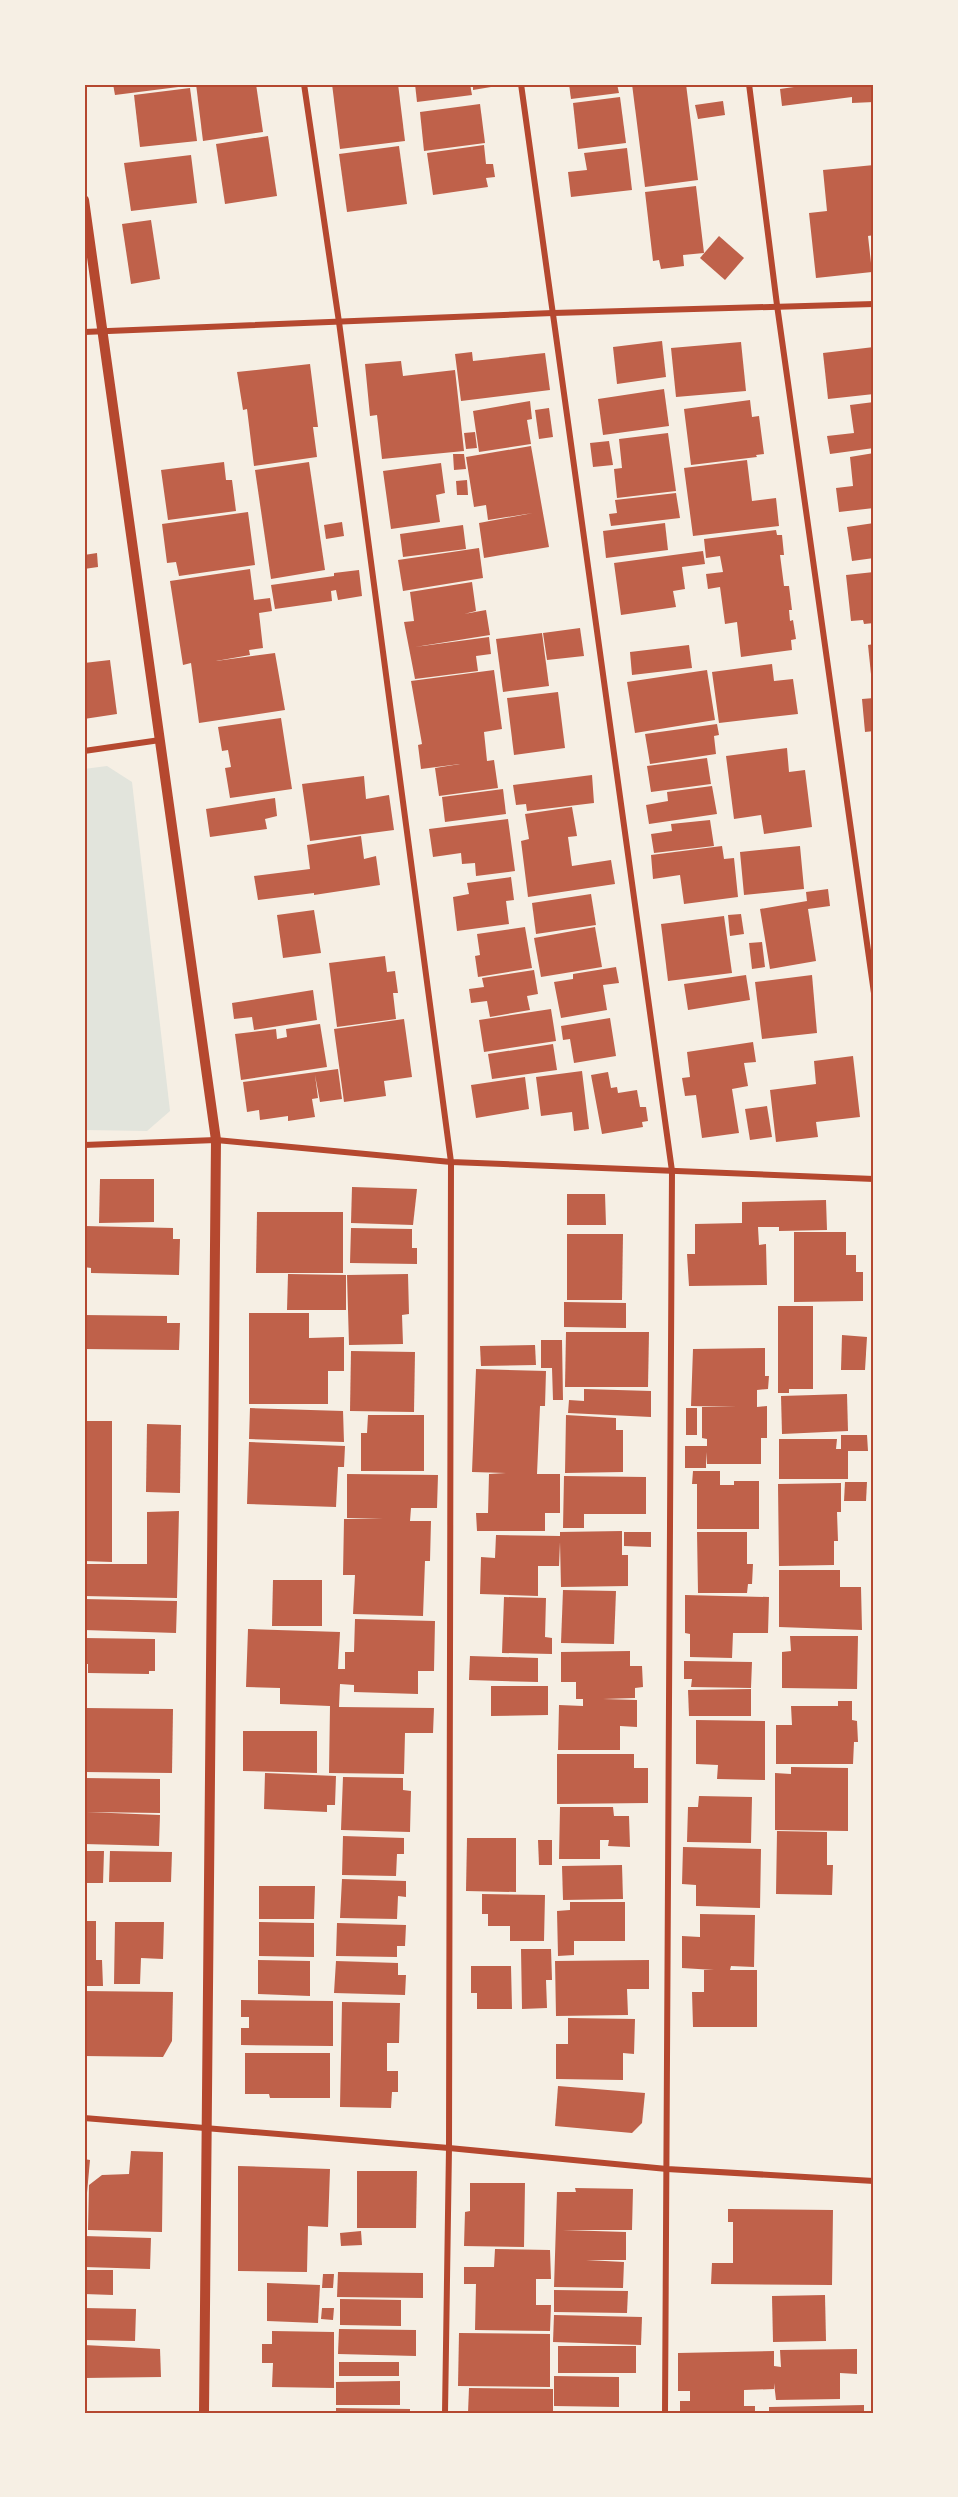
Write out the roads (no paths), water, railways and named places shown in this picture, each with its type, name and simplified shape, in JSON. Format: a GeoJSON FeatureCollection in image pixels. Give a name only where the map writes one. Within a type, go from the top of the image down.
{"type":"FeatureCollection","features":[{"type":"Feature","properties":{"kind":"street"},"geometry":{"type":"LineString","coordinates":[[304,84],[339,322],[451,1162],[449,2148],[445,2413]]}},
{"type":"Feature","properties":{"kind":"street"},"geometry":{"type":"LineString","coordinates":[[521,84],[672,1171],[665,2413]]}},
{"type":"Feature","properties":{"kind":"street"},"geometry":{"type":"LineString","coordinates":[[749,84],[777,305],[874,993]]}},
{"type":"Feature","properties":{"kind":"street"},"geometry":{"type":"LineString","coordinates":[[84,200],[216,1140],[204,2413]]}},
{"type":"Feature","properties":{"kind":"street"},"geometry":{"type":"LineString","coordinates":[[84,332],[777,305],[874,304]]}},
{"type":"Feature","properties":{"kind":"street"},"geometry":{"type":"LineString","coordinates":[[84,751],[160,740]]}},
{"type":"Feature","properties":{"kind":"street"},"geometry":{"type":"LineString","coordinates":[[84,1145],[216,1140],[451,1162],[874,1179]]}},
{"type":"Feature","properties":{"kind":"street"},"geometry":{"type":"LineString","coordinates":[[84,2118],[449,2148],[667,2169],[874,2181]]}}]}
